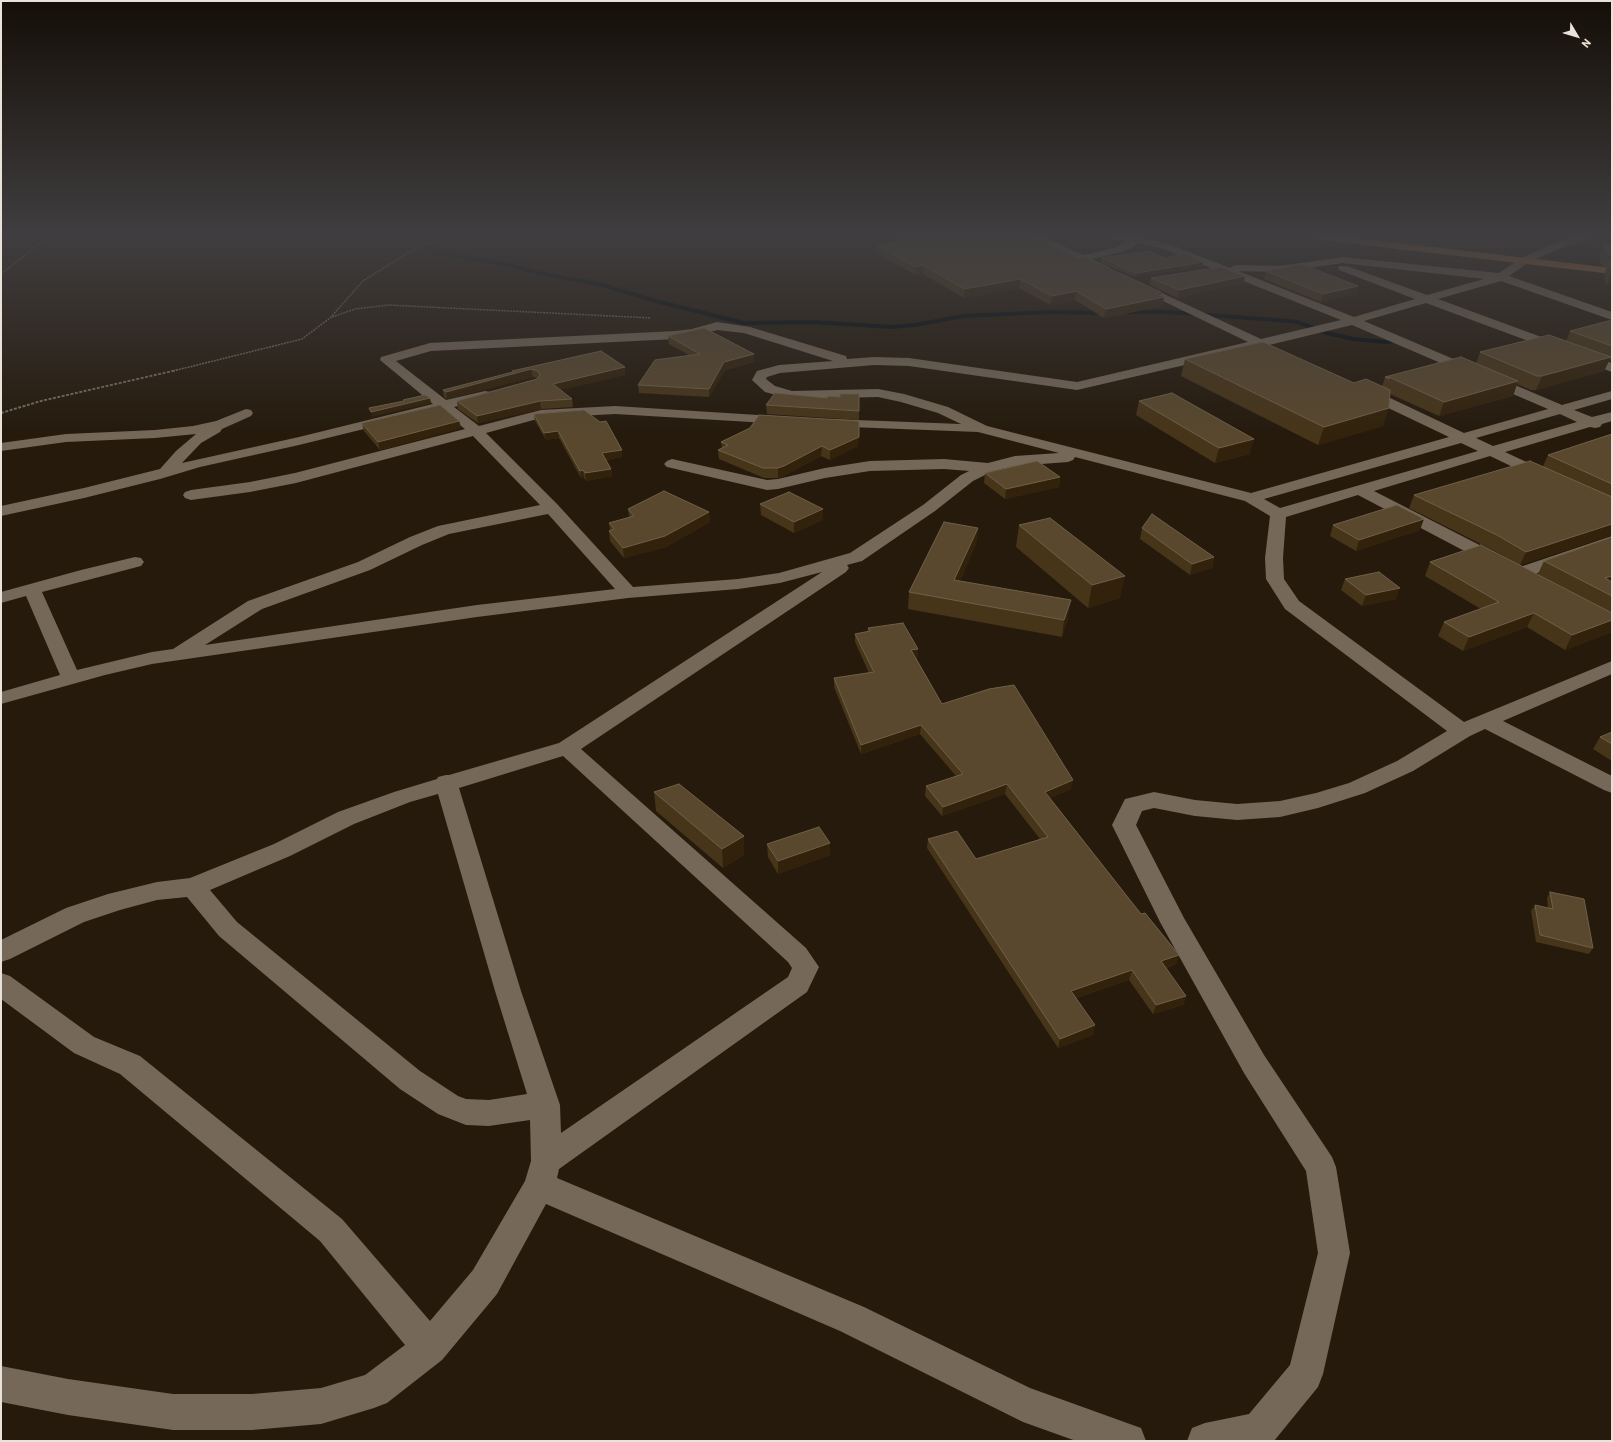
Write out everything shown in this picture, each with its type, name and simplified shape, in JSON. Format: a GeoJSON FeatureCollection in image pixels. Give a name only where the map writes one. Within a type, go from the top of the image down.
{"type":"FeatureCollection","features":[{"type":"Feature","properties":{"kind":"street"},"geometry":{"type":"LineString","coordinates":[[1173,302],[1281,353]]}},
{"type":"Feature","properties":{"kind":"street"},"geometry":{"type":"LineString","coordinates":[[1308,302],[1401,340],[1612,431]]}},
{"type":"Feature","properties":{"kind":"street"},"geometry":{"type":"LineString","coordinates":[[1415,302],[1319,330],[1076,386],[1008,374],[909,362],[874,361],[779,369],[762,374],[759,380],[770,389],[791,395],[829,396],[878,393],[904,398],[943,410],[982,429],[1251,498],[1278,514],[1612,416]]}},
{"type":"Feature","properties":{"kind":"street"},"geometry":{"type":"LineString","coordinates":[[1435,302],[1612,368]]}},
{"type":"Feature","properties":{"kind":"street"},"geometry":{"type":"LineString","coordinates":[[1573,302],[1612,316]]}},
{"type":"Feature","properties":{"kind":"street"},"geometry":{"type":"LineString","coordinates":[[628,593],[552,508],[476,431],[386,360],[430,347],[676,336],[717,326],[746,330],[852,362]]}},
{"type":"Feature","properties":{"kind":"street"},"geometry":{"type":"LineString","coordinates":[[1520,347],[1566,337]]}},
{"type":"Feature","properties":{"kind":"street"},"geometry":{"type":"LineString","coordinates":[[1433,369],[1476,358]]}},
{"type":"Feature","properties":{"kind":"street"},"geometry":{"type":"LineString","coordinates":[[1382,383],[1357,388],[1556,481]]}},
{"type":"Feature","properties":{"kind":"street"},"geometry":{"type":"LineString","coordinates":[[1,511],[84,493],[165,473],[197,463],[445,406],[496,392]]}},
{"type":"Feature","properties":{"kind":"street"},"geometry":{"type":"LineString","coordinates":[[1251,498],[1612,395]]}},
{"type":"Feature","properties":{"kind":"street"},"geometry":{"type":"LineString","coordinates":[[191,495],[250,487],[296,478],[541,414],[615,410],[800,421]]}},
{"type":"Feature","properties":{"kind":"street"},"geometry":{"type":"LineString","coordinates":[[165,473],[181,454],[196,440],[220,425],[246,414]]}},
{"type":"Feature","properties":{"kind":"street"},"geometry":{"type":"LineString","coordinates":[[814,422],[875,426],[982,429]]}},
{"type":"Feature","properties":{"kind":"street"},"geometry":{"type":"LineString","coordinates":[[1,447],[66,438],[155,434],[220,425]]}},
{"type":"Feature","properties":{"kind":"street"},"geometry":{"type":"LineString","coordinates":[[1,952],[82,912],[157,891],[193,887],[282,850],[346,818],[402,796],[567,748],[929,508],[967,478],[988,468],[1015,460],[1093,457]]}},
{"type":"Feature","properties":{"kind":"street"},"geometry":{"type":"LineString","coordinates":[[672,464],[748,482],[767,484],[778,484],[825,473],[870,466],[944,464],[988,468]]}},
{"type":"Feature","properties":{"kind":"street"},"geometry":{"type":"LineString","coordinates":[[1360,490],[1542,584]]}},
{"type":"Feature","properties":{"kind":"street"},"geometry":{"type":"LineString","coordinates":[[175,655],[255,605],[364,566],[416,541],[444,530],[521,513],[552,508]]}},
{"type":"Feature","properties":{"kind":"street"},"geometry":{"type":"LineString","coordinates":[[1278,514],[1274,558],[1275,579],[1292,605],[1462,731]]}},
{"type":"Feature","properties":{"kind":"street"},"geometry":{"type":"LineString","coordinates":[[1520,573],[1612,541]]}},
{"type":"Feature","properties":{"kind":"street"},"geometry":{"type":"LineString","coordinates":[[1,698],[100,670],[175,655],[477,610],[628,593],[738,584],[780,578],[828,566],[856,557]]}},
{"type":"Feature","properties":{"kind":"street"},"geometry":{"type":"LineString","coordinates":[[1,598],[135,562]]}},
{"type":"Feature","properties":{"kind":"street"},"geometry":{"type":"LineString","coordinates":[[32,589],[71,678]]}},
{"type":"Feature","properties":{"kind":"street"},"geometry":{"type":"LineString","coordinates":[[1205,1441],[1259,1430],[1305,1374],[1334,1253],[1321,1167],[1250,1057],[1173,922],[1124,825],[1133,805],[1154,800],[1195,808],[1237,812],[1280,809],[1318,800],[1357,788],[1405,766],[1462,731],[1612,667]]}},
{"type":"Feature","properties":{"kind":"street"},"geometry":{"type":"LineString","coordinates":[[1485,721],[1612,785]]}},
{"type":"Feature","properties":{"kind":"street"},"geometry":{"type":"LineString","coordinates":[[1,1384],[68,1397],[173,1412],[252,1412],[321,1406],[374,1390],[430,1348],[485,1282],[543,1173],[798,984],[806,967],[797,955],[567,748]]}},
{"type":"Feature","properties":{"kind":"street"},"geometry":{"type":"LineString","coordinates":[[446,782],[508,991],[545,1105],[543,1173]]}},
{"type":"Feature","properties":{"kind":"street"},"geometry":{"type":"LineString","coordinates":[[193,887],[228,929],[410,1080],[448,1105],[466,1112],[489,1113],[545,1105]]}},
{"type":"Feature","properties":{"kind":"street"},"geometry":{"type":"LineString","coordinates":[[1,984],[84,1045],[130,1064],[331,1230],[430,1348]]}},
{"type":"Feature","properties":{"kind":"street"},"geometry":{"type":"LineString","coordinates":[[543,1173],[852,1319],[1023,1404],[1128,1441]]}},
{"type":"Feature","properties":{"kind":"path"},"geometry":{"type":"LineString","coordinates":[[1,413],[41,401],[290,343],[302,339],[313,332],[330,318],[344,302]]}},
{"type":"Feature","properties":{"kind":"path"},"geometry":{"type":"LineString","coordinates":[[330,318],[355,309],[388,305],[651,318]]}},
{"type":"Feature","properties":{"kind":"building"},"geometry":{"type":"Polygon","coordinates":[[[1095,302],[1138,302],[1106,309],[1095,302]]]}},
{"type":"Feature","properties":{"kind":"building"},"geometry":{"type":"Polygon","coordinates":[[[1612,320],[1612,346],[1570,331],[1612,320]]]}},
{"type":"Feature","properties":{"kind":"building"},"geometry":{"type":"Polygon","coordinates":[[[704,328],[754,354],[724,362],[709,389],[638,385],[655,360],[700,354],[668,336],[704,328]]]}},
{"type":"Feature","properties":{"kind":"building"},"geometry":{"type":"Polygon","coordinates":[[[1549,335],[1611,357],[1542,376],[1537,376],[1480,352],[1549,335]]]}},
{"type":"Feature","properties":{"kind":"building"},"geometry":{"type":"Polygon","coordinates":[[[1263,342],[1354,383],[1366,379],[1390,390],[1389,408],[1324,427],[1185,359],[1263,342]]]}},
{"type":"Feature","properties":{"kind":"building"},"geometry":{"type":"Polygon","coordinates":[[[601,351],[625,367],[553,384],[572,399],[540,401],[477,416],[457,401],[537,379],[540,375],[538,371],[531,369],[446,392],[443,390],[513,372],[512,371],[601,351]]]}},
{"type":"Feature","properties":{"kind":"building"},"geometry":{"type":"Polygon","coordinates":[[[1461,357],[1518,381],[1444,402],[1389,377],[1389,379],[1385,377],[1461,357]]]}},
{"type":"Feature","properties":{"kind":"building"},"geometry":{"type":"Polygon","coordinates":[[[775,393],[827,398],[828,396],[840,397],[840,394],[859,394],[859,411],[766,405],[775,393]]]}},
{"type":"Feature","properties":{"kind":"building"},"geometry":{"type":"Polygon","coordinates":[[[1172,393],[1254,439],[1219,448],[1139,401],[1172,393]]]}},
{"type":"Feature","properties":{"kind":"building"},"geometry":{"type":"Polygon","coordinates":[[[425,395],[430,398],[371,412],[369,408],[404,401],[403,400],[425,395]]]}},
{"type":"Feature","properties":{"kind":"building"},"geometry":{"type":"Polygon","coordinates":[[[440,405],[459,421],[378,442],[362,423],[440,405]]]}},
{"type":"Feature","properties":{"kind":"building"},"geometry":{"type":"Polygon","coordinates":[[[584,410],[600,422],[606,421],[622,450],[602,453],[611,469],[585,473],[583,470],[580,471],[558,431],[544,433],[534,414],[584,410]]]}},
{"type":"Feature","properties":{"kind":"building"},"geometry":{"type":"Polygon","coordinates":[[[759,415],[859,421],[859,437],[830,450],[822,446],[778,468],[763,468],[718,450],[728,445],[721,442],[750,428],[759,415]]]}},
{"type":"Feature","properties":{"kind":"building"},"geometry":{"type":"Polygon","coordinates":[[[1612,434],[1612,484],[1548,455],[1612,434]]]}},
{"type":"Feature","properties":{"kind":"building"},"geometry":{"type":"Polygon","coordinates":[[[1037,461],[1060,477],[1006,489],[985,473],[1037,461]]]}},
{"type":"Feature","properties":{"kind":"building"},"geometry":{"type":"Polygon","coordinates":[[[1530,461],[1612,497],[1612,524],[1526,552],[1497,535],[1414,495],[1530,461]]]}},
{"type":"Feature","properties":{"kind":"building"},"geometry":{"type":"Polygon","coordinates":[[[664,491],[709,512],[665,536],[623,548],[609,531],[614,529],[609,523],[634,516],[628,509],[664,491]]]}},
{"type":"Feature","properties":{"kind":"building"},"geometry":{"type":"Polygon","coordinates":[[[789,492],[823,509],[794,522],[760,504],[789,492]]]}},
{"type":"Feature","properties":{"kind":"building"},"geometry":{"type":"Polygon","coordinates":[[[1397,505],[1424,519],[1359,540],[1333,525],[1397,505]]]}},
{"type":"Feature","properties":{"kind":"building"},"geometry":{"type":"Polygon","coordinates":[[[1152,514],[1214,557],[1192,564],[1142,528],[1152,514]]]}},
{"type":"Feature","properties":{"kind":"building"},"geometry":{"type":"Polygon","coordinates":[[[1050,518],[1125,576],[1092,585],[1019,525],[1050,518]]]}},
{"type":"Feature","properties":{"kind":"building"},"geometry":{"type":"Polygon","coordinates":[[[944,522],[978,528],[954,580],[1071,600],[1064,620],[909,592],[944,522]]]}},
{"type":"Feature","properties":{"kind":"building"},"geometry":{"type":"Polygon","coordinates":[[[1612,537],[1612,576],[1605,578],[1612,582],[1612,596],[1544,561],[1612,537]]]}},
{"type":"Feature","properties":{"kind":"building"},"geometry":{"type":"Polygon","coordinates":[[[1481,545],[1612,613],[1612,620],[1572,635],[1534,613],[1469,637],[1444,622],[1499,602],[1430,562],[1481,545]]]}},
{"type":"Feature","properties":{"kind":"building"},"geometry":{"type":"Polygon","coordinates":[[[1379,572],[1400,588],[1366,595],[1345,579],[1379,572]]]}},
{"type":"Feature","properties":{"kind":"building"},"geometry":{"type":"Polygon","coordinates":[[[903,623],[918,649],[911,650],[942,704],[989,689],[1014,685],[1073,780],[1045,792],[1141,914],[1145,913],[1179,955],[1161,961],[1186,996],[1156,1005],[1132,970],[1071,991],[1095,1025],[1060,1039],[928,839],[957,831],[976,859],[1048,837],[1007,784],[943,807],[926,786],[963,774],[921,725],[861,745],[834,678],[874,672],[855,634],[870,631],[868,628],[903,623]]]}},
{"type":"Feature","properties":{"kind":"building"},"geometry":{"type":"Polygon","coordinates":[[[1612,732],[1612,744],[1600,737],[1612,732]]]}},
{"type":"Feature","properties":{"kind":"building"},"geometry":{"type":"Polygon","coordinates":[[[679,784],[744,836],[722,849],[654,792],[679,784]]]}},
{"type":"Feature","properties":{"kind":"building"},"geometry":{"type":"Polygon","coordinates":[[[819,827],[830,843],[778,861],[767,844],[819,827]]]}},
{"type":"Feature","properties":{"kind":"building"},"geometry":{"type":"Polygon","coordinates":[[[1550,892],[1584,899],[1593,948],[1540,935],[1535,905],[1553,909],[1550,892]]]}},
{"type":"Feature","properties":{"kind":"waterway"},"geometry":{"type":"LineString","coordinates":[[661,302],[744,323],[814,322],[891,327],[915,325],[963,316],[1051,312],[1105,313]]}},
{"type":"Feature","properties":{"kind":"waterway"},"geometry":{"type":"LineString","coordinates":[[1123,312],[1168,312],[1289,321],[1297,322],[1327,333],[1353,339],[1385,342],[1400,340]]}}]}
